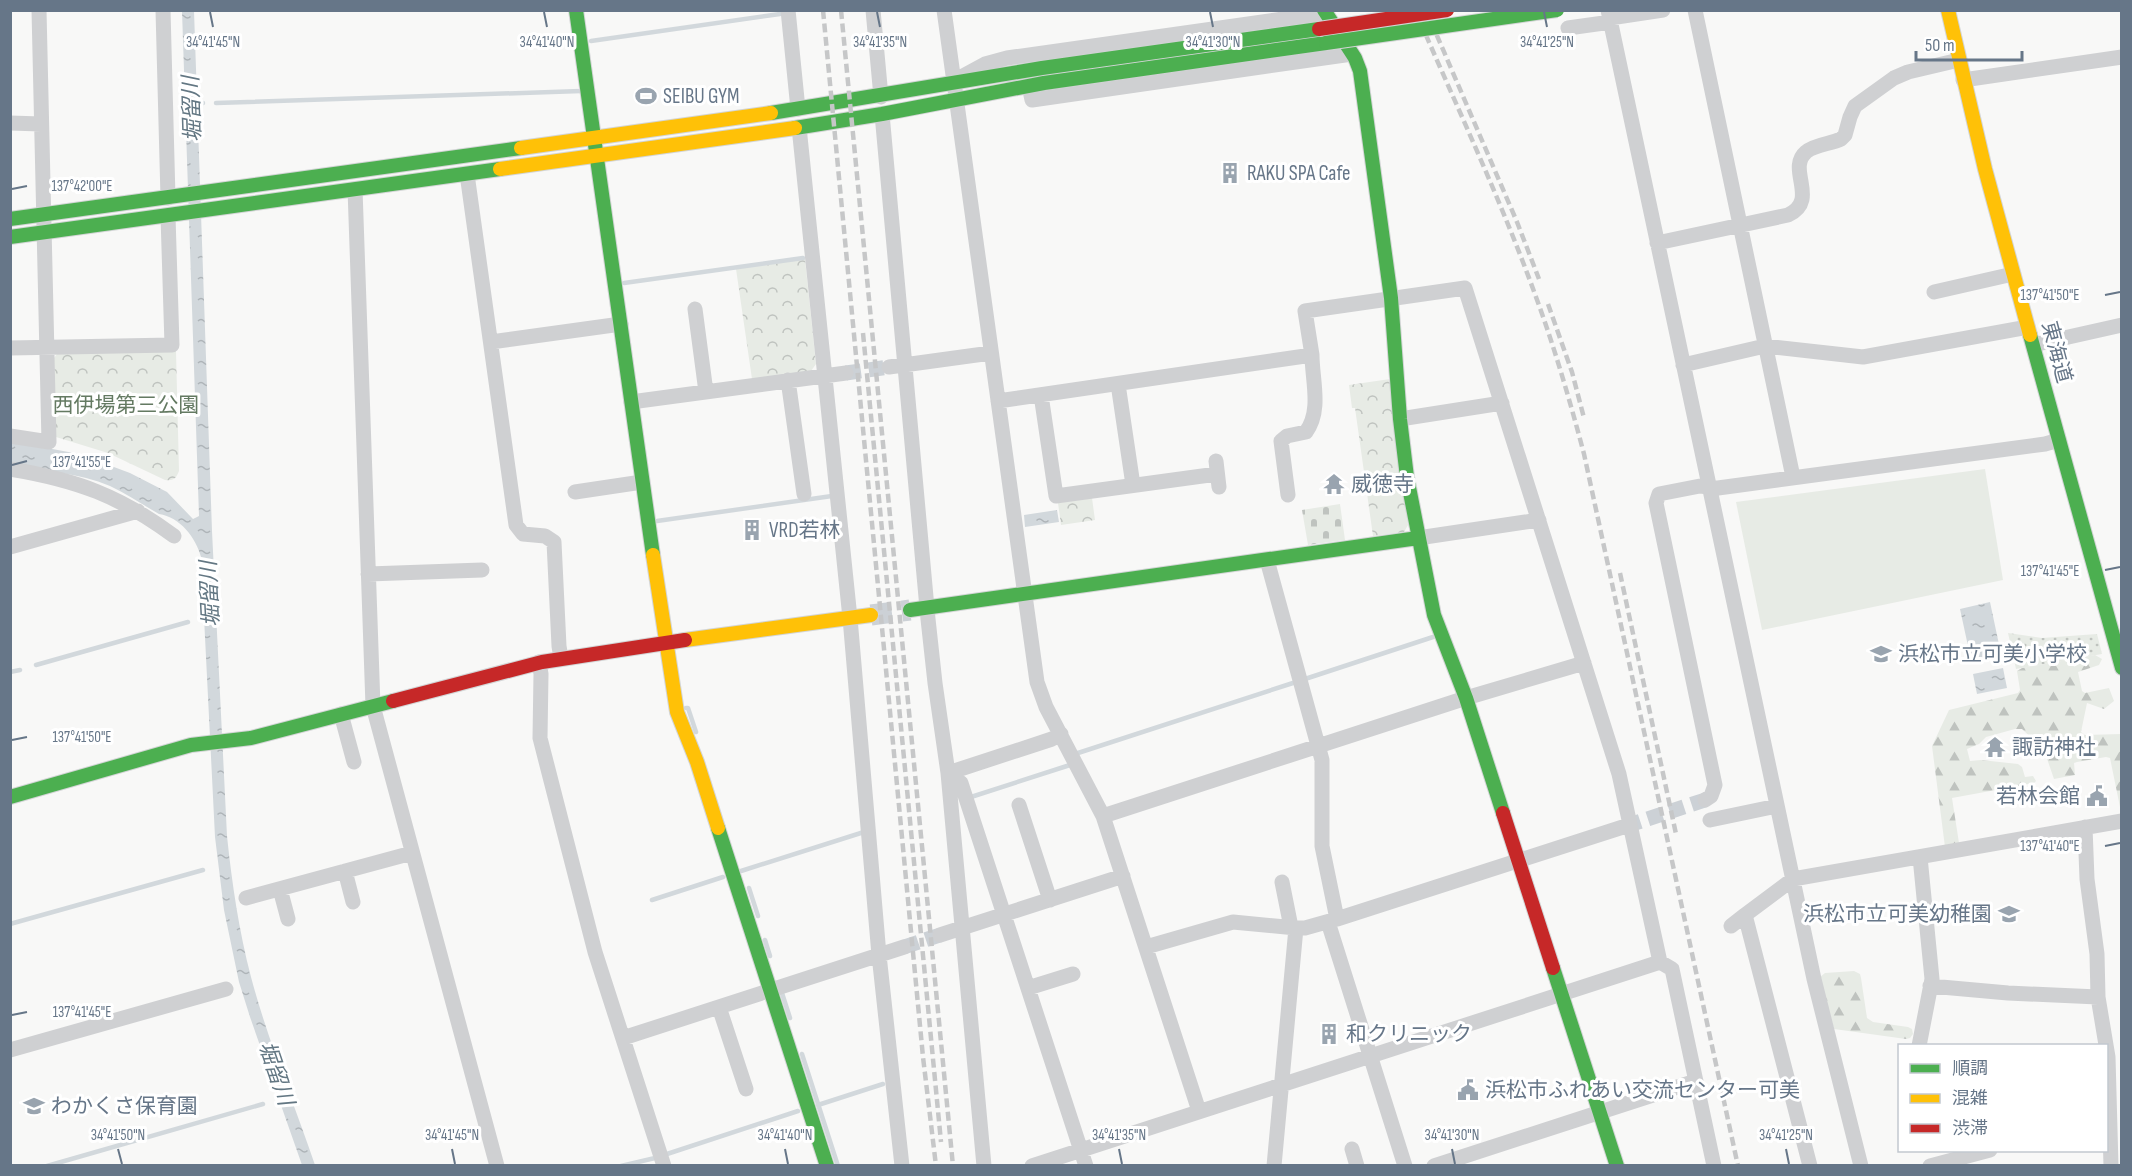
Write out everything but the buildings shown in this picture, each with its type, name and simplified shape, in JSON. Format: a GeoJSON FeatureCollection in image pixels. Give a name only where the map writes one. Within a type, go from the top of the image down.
{"type":"FeatureCollection","features":[{"type":"Feature","properties":{"kind":"main road"},"geometry":{"type":"LineString","coordinates":[[576,10],[665,643],[677,712],[697,762],[827,1166]]}},
{"type":"Feature","properties":{"kind":"main road"},"geometry":{"type":"LineString","coordinates":[[10,219],[881,97],[954,82],[1448,10]]}},
{"type":"Feature","properties":{"kind":"main road"},"geometry":{"type":"LineString","coordinates":[[10,237],[800,127],[1029,86],[1557,10]]}},
{"type":"Feature","properties":{"kind":"main road","name":"東海道"},"geometry":{"type":"LineString","coordinates":[[1948,10],[1985,169],[2121,668]]}},
{"type":"Feature","properties":{"kind":"main road"},"geometry":{"type":"LineString","coordinates":[[1325,12],[1360,71],[1391,298],[1400,419],[1407,477],[1434,615],[1466,698],[1617,1166]]}},
{"type":"Feature","properties":{"kind":"main road"},"geometry":{"type":"LineString","coordinates":[[910,610],[1418,538]]}},
{"type":"Feature","properties":{"kind":"main road"},"geometry":{"type":"LineString","coordinates":[[10,797],[202,744],[251,738],[539,662],[871,615]]}},
{"type":"Feature","properties":{"kind":"street"},"geometry":{"type":"LineString","coordinates":[[10,436],[49,442],[39,10]]}},
{"type":"Feature","properties":{"kind":"street"},"geometry":{"type":"LineString","coordinates":[[163,10],[174,197]]}},
{"type":"Feature","properties":{"kind":"street"},"geometry":{"type":"LineString","coordinates":[[788,10],[798,109]]}},
{"type":"Feature","properties":{"kind":"street"},"geometry":{"type":"LineString","coordinates":[[873,10],[881,97]]}},
{"type":"Feature","properties":{"kind":"street"},"geometry":{"type":"LineString","coordinates":[[944,10],[1037,682],[1046,706],[1104,816],[1199,1111]]}},
{"type":"Feature","properties":{"kind":"street"},"geometry":{"type":"LineString","coordinates":[[1568,28],[1610,17],[1663,10]]}},
{"type":"Feature","properties":{"kind":"street"},"geometry":{"type":"LineString","coordinates":[[1695,10],[1793,477]]}},
{"type":"Feature","properties":{"kind":"street"},"geometry":{"type":"LineString","coordinates":[[954,82],[985,64],[1007,58],[1325,12]]}},
{"type":"Feature","properties":{"kind":"street"},"geometry":{"type":"LineString","coordinates":[[1610,17],[1817,995],[1861,1166]]}},
{"type":"Feature","properties":{"kind":"street"},"geometry":{"type":"LineString","coordinates":[[1029,86],[1032,100],[1352,54]]}},
{"type":"Feature","properties":{"kind":"street"},"geometry":{"type":"LineString","coordinates":[[1963,80],[2121,57]]}},
{"type":"Feature","properties":{"kind":"street"},"geometry":{"type":"LineString","coordinates":[[1657,243],[1794,212],[1803,199],[1800,168],[1803,155],[1809,150],[1841,139],[1847,129],[1852,111],[1860,102],[1901,74],[1959,60]]}},
{"type":"Feature","properties":{"kind":"street"},"geometry":{"type":"LineString","coordinates":[[882,114],[935,683],[948,773],[984,1166]]}},
{"type":"Feature","properties":{"kind":"street"},"geometry":{"type":"LineString","coordinates":[[10,123],[41,124]]}},
{"type":"Feature","properties":{"kind":"street"},"geometry":{"type":"LineString","coordinates":[[800,127],[850,618],[879,955],[902,1166]]}},
{"type":"Feature","properties":{"kind":"street"},"geometry":{"type":"LineString","coordinates":[[467,174],[516,525],[523,534],[545,536],[554,542],[561,658]]}},
{"type":"Feature","properties":{"kind":"street"},"geometry":{"type":"LineString","coordinates":[[355,189],[373,706],[496,1166]]}},
{"type":"Feature","properties":{"kind":"street"},"geometry":{"type":"LineString","coordinates":[[10,348],[172,345],[174,215]]}},
{"type":"Feature","properties":{"kind":"street"},"geometry":{"type":"LineString","coordinates":[[1934,292],[2013,274]]}},
{"type":"Feature","properties":{"kind":"street"},"geometry":{"type":"LineString","coordinates":[[1288,495],[1281,441],[1287,436],[1306,432],[1310,428],[1316,396],[1305,310],[1465,288],[1619,774],[1660,962],[1672,969],[1714,1166]]}},
{"type":"Feature","properties":{"kind":"street"},"geometry":{"type":"LineString","coordinates":[[695,309],[706,392]]}},
{"type":"Feature","properties":{"kind":"street"},"geometry":{"type":"LineString","coordinates":[[491,342],[621,324]]}},
{"type":"Feature","properties":{"kind":"street"},"geometry":{"type":"LineString","coordinates":[[2033,345],[2121,325]]}},
{"type":"Feature","properties":{"kind":"street"},"geometry":{"type":"LineString","coordinates":[[1683,365],[1766,346],[1863,357],[2028,327]]}},
{"type":"Feature","properties":{"kind":"street"},"geometry":{"type":"LineString","coordinates":[[888,367],[991,353]]}},
{"type":"Feature","properties":{"kind":"street"},"geometry":{"type":"LineString","coordinates":[[998,401],[1311,355]]}},
{"type":"Feature","properties":{"kind":"street"},"geometry":{"type":"LineString","coordinates":[[631,402],[846,373]]}},
{"type":"Feature","properties":{"kind":"street"},"geometry":{"type":"LineString","coordinates":[[788,380],[804,494]]}},
{"type":"Feature","properties":{"kind":"street"},"geometry":{"type":"LineString","coordinates":[[1118,384],[1133,485]]}},
{"type":"Feature","properties":{"kind":"street"},"geometry":{"type":"LineString","coordinates":[[1041,395],[1056,496],[1217,474]]}},
{"type":"Feature","properties":{"kind":"street"},"geometry":{"type":"LineString","coordinates":[[1400,419],[1502,403]]}},
{"type":"Feature","properties":{"kind":"street"},"geometry":{"type":"LineString","coordinates":[[1705,800],[1714,791],[1714,780],[1656,504],[1659,494],[1701,486],[1718,488],[2045,444],[2059,440]]}},
{"type":"Feature","properties":{"kind":"street"},"geometry":{"type":"LineString","coordinates":[[10,469],[48,476],[102,492],[138,511],[174,536]]}},
{"type":"Feature","properties":{"kind":"street"},"geometry":{"type":"LineString","coordinates":[[574,492],[642,482]]}},
{"type":"Feature","properties":{"kind":"street"},"geometry":{"type":"LineString","coordinates":[[10,548],[138,511]]}},
{"type":"Feature","properties":{"kind":"street"},"geometry":{"type":"LineString","coordinates":[[1418,538],[1539,520]]}},
{"type":"Feature","properties":{"kind":"street"},"geometry":{"type":"LineString","coordinates":[[1267,560],[1318,746],[1323,772],[1322,846],[1332,920],[1370,1056],[1405,1166]]}},
{"type":"Feature","properties":{"kind":"street"},"geometry":{"type":"LineString","coordinates":[[368,574],[482,570]]}},
{"type":"Feature","properties":{"kind":"street"},"geometry":{"type":"LineString","coordinates":[[539,662],[542,674],[540,738],[595,952],[664,1166]]}},
{"type":"Feature","properties":{"kind":"street"},"geometry":{"type":"LineString","coordinates":[[1104,816],[1466,698],[1584,663]]}},
{"type":"Feature","properties":{"kind":"street"},"geometry":{"type":"LineString","coordinates":[[341,714],[354,762]]}},
{"type":"Feature","properties":{"kind":"street"},"geometry":{"type":"LineString","coordinates":[[948,773],[1061,734]]}},
{"type":"Feature","properties":{"kind":"street"},"geometry":{"type":"LineString","coordinates":[[948,773],[961,783],[1086,1166]]}},
{"type":"Feature","properties":{"kind":"street"},"geometry":{"type":"LineString","coordinates":[[1019,805],[1050,900]]}},
{"type":"Feature","properties":{"kind":"street"},"geometry":{"type":"LineString","coordinates":[[1710,820],[1777,806]]}},
{"type":"Feature","properties":{"kind":"street"},"geometry":{"type":"LineString","coordinates":[[1731,926],[1793,879],[2121,821]]}},
{"type":"Feature","properties":{"kind":"street"},"geometry":{"type":"LineString","coordinates":[[1146,947],[1233,922],[1294,928],[1332,920],[1626,826]]}},
{"type":"Feature","properties":{"kind":"street"},"geometry":{"type":"LineString","coordinates":[[2085,827],[2087,879],[2097,954],[2098,997],[2106,1044]]}},
{"type":"Feature","properties":{"kind":"street"},"geometry":{"type":"LineString","coordinates":[[246,898],[412,853]]}},
{"type":"Feature","properties":{"kind":"street"},"geometry":{"type":"LineString","coordinates":[[1919,1044],[1932,979],[1920,857]]}},
{"type":"Feature","properties":{"kind":"street"},"geometry":{"type":"LineString","coordinates":[[345,871],[353,902]]}},
{"type":"Feature","properties":{"kind":"street"},"geometry":{"type":"LineString","coordinates":[[940,935],[1123,876]]}},
{"type":"Feature","properties":{"kind":"street"},"geometry":{"type":"LineString","coordinates":[[1274,1166],[1294,928],[1282,882]]}},
{"type":"Feature","properties":{"kind":"street"},"geometry":{"type":"LineString","coordinates":[[280,889],[288,919]]}},
{"type":"Feature","properties":{"kind":"street"},"geometry":{"type":"LineString","coordinates":[[1745,915],[1810,1166]]}},
{"type":"Feature","properties":{"kind":"street"},"geometry":{"type":"LineString","coordinates":[[623,1038],[904,947]]}},
{"type":"Feature","properties":{"kind":"street"},"geometry":{"type":"LineString","coordinates":[[1032,1166],[1660,962]]}},
{"type":"Feature","properties":{"kind":"street"},"geometry":{"type":"LineString","coordinates":[[1028,988],[1073,974]]}},
{"type":"Feature","properties":{"kind":"street"},"geometry":{"type":"LineString","coordinates":[[1930,986],[2008,993],[2098,997]]}},
{"type":"Feature","properties":{"kind":"street"},"geometry":{"type":"LineString","coordinates":[[10,1050],[226,989]]}},
{"type":"Feature","properties":{"kind":"street"},"geometry":{"type":"LineString","coordinates":[[719,1007],[746,1089]]}},
{"type":"Feature","properties":{"kind":"street"},"geometry":{"type":"LineString","coordinates":[[2108,1057],[2111,1166]]}},
{"type":"Feature","properties":{"kind":"street"},"geometry":{"type":"LineString","coordinates":[[1434,1166],[1696,1081]]}},
{"type":"Feature","properties":{"kind":"street"},"geometry":{"type":"LineString","coordinates":[[1352,1149],[1357,1166]]}},
{"type":"Feature","properties":{"kind":"street"},"geometry":{"type":"LineString","coordinates":[[1930,1166],[1981,1152]]}},
{"type":"Feature","properties":{"kind":"green space"},"geometry":{"type":"Polygon","coordinates":[[[805,259],[816,364],[811,371],[752,379],[736,269],[805,259]]]}},
{"type":"Feature","properties":{"kind":"green space","name":"西伊場第三公園"},"geometry":{"type":"Polygon","coordinates":[[[176,351],[179,471],[174,479],[165,480],[108,453],[56,437],[54,358],[57,354],[176,351]]]}},
{"type":"Feature","properties":{"kind":"green space"},"geometry":{"type":"Polygon","coordinates":[[[1390,379],[1408,525],[1404,532],[1373,536],[1355,408],[1352,408],[1349,385],[1390,379]]]}},
{"type":"Feature","properties":{"kind":"green space"},"geometry":{"type":"Polygon","coordinates":[[[1985,469],[2003,580],[1762,630],[1736,502],[1985,469]]]}},
{"type":"Feature","properties":{"kind":"green space"},"geometry":{"type":"Polygon","coordinates":[[[1092,498],[1095,520],[1061,525],[1058,503],[1092,498]]]}},
{"type":"Feature","properties":{"kind":"green space"},"geometry":{"type":"Polygon","coordinates":[[[1340,504],[1345,540],[1308,545],[1302,510],[1340,504]]]}},
{"type":"Feature","properties":{"kind":"green space"},"geometry":{"type":"Polygon","coordinates":[[[2008,633],[2042,638],[2097,634],[2102,654],[2016,669],[2008,633]]]}},
{"type":"Feature","properties":{"kind":"green space"},"geometry":{"type":"Polygon","coordinates":[[[2095,655],[2102,659],[2099,665],[2078,672],[2082,691],[2085,693],[2109,688],[2114,701],[2104,709],[2087,703],[2081,732],[2085,735],[2121,734],[2121,812],[2110,758],[2074,763],[2075,775],[2054,779],[2044,750],[2022,729],[2015,729],[1986,737],[1979,744],[1967,749],[1970,761],[2018,764],[2022,767],[2025,777],[2033,776],[2036,781],[1952,798],[1959,843],[1945,847],[1932,746],[1949,710],[2018,693],[2020,690],[2017,671],[2022,668],[2095,655]]]}},
{"type":"Feature","properties":{"kind":"green space"},"geometry":{"type":"Polygon","coordinates":[[[1854,971],[1860,974],[1867,1018],[1873,1022],[1908,1027],[1912,1029],[1913,1034],[1910,1038],[1834,1029],[1820,977],[1825,973],[1854,971]]]}},
{"type":"Feature","properties":{"kind":"water","name":"堀留川"},"geometry":{"type":"Polygon","coordinates":[[[182,11],[194,11],[212,531],[229,854],[239,925],[251,977],[273,1048],[315,1165],[302,1165],[239,982],[224,910],[215,837],[199,550],[186,529],[174,519],[159,514],[110,486],[74,475],[11,465],[10,441],[79,454],[130,473],[167,492],[193,519],[199,516],[182,11]]]}},
{"type":"Feature","properties":{"kind":"water"},"geometry":{"type":"Polygon","coordinates":[[[1057,510],[1059,522],[1025,527],[1024,515],[1057,510]]]}},
{"type":"Feature","properties":{"kind":"water"},"geometry":{"type":"Polygon","coordinates":[[[1990,602],[2001,654],[1971,660],[1960,609],[1990,602]]]}},
{"type":"Feature","properties":{"kind":"water"},"geometry":{"type":"Polygon","coordinates":[[[2003,668],[2007,688],[1977,694],[1973,674],[2003,668]]]}},
{"type":"Feature","properties":{"kind":"waterway"},"geometry":{"type":"LineString","coordinates":[[591,41],[780,14]]}},
{"type":"Feature","properties":{"kind":"waterway"},"geometry":{"type":"LineString","coordinates":[[216,103],[581,91]]}},
{"type":"Feature","properties":{"kind":"waterway","name":"堀留川"},"geometry":{"type":"LineString","coordinates":[[191,103],[203,103]]}},
{"type":"Feature","properties":{"kind":"waterway"},"geometry":{"type":"LineString","coordinates":[[624,283],[803,258]]}},
{"type":"Feature","properties":{"kind":"waterway"},"geometry":{"type":"LineString","coordinates":[[657,521],[832,496]]}},
{"type":"Feature","properties":{"kind":"waterway","name":"堀留川"},"geometry":{"type":"LineString","coordinates":[[36,665],[188,622]]}},
{"type":"Feature","properties":{"kind":"waterway"},"geometry":{"type":"LineString","coordinates":[[1305,679],[1433,637]]}},
{"type":"Feature","properties":{"kind":"waterway"},"geometry":{"type":"LineString","coordinates":[[10,672],[20,670]]}},
{"type":"Feature","properties":{"kind":"waterway"},"geometry":{"type":"LineString","coordinates":[[1078,753],[1293,683]]}},
{"type":"Feature","properties":{"kind":"waterway"},"geometry":{"type":"LineString","coordinates":[[686,708],[688,708],[696,732]]}},
{"type":"Feature","properties":{"kind":"waterway"},"geometry":{"type":"LineString","coordinates":[[971,797],[1070,765]]}},
{"type":"Feature","properties":{"kind":"waterway"},"geometry":{"type":"LineString","coordinates":[[741,871],[864,832]]}},
{"type":"Feature","properties":{"kind":"waterway"},"geometry":{"type":"LineString","coordinates":[[10,924],[203,870]]}},
{"type":"Feature","properties":{"kind":"waterway"},"geometry":{"type":"LineString","coordinates":[[652,900],[723,877]]}},
{"type":"Feature","properties":{"kind":"waterway"},"geometry":{"type":"LineString","coordinates":[[749,888],[758,916]]}},
{"type":"Feature","properties":{"kind":"waterway"},"geometry":{"type":"LineString","coordinates":[[765,940],[770,956]]}},
{"type":"Feature","properties":{"kind":"waterway"},"geometry":{"type":"LineString","coordinates":[[782,993],[790,1018]]}},
{"type":"Feature","properties":{"kind":"waterway"},"geometry":{"type":"LineString","coordinates":[[802,1054],[838,1166]]}},
{"type":"Feature","properties":{"kind":"waterway"},"geometry":{"type":"LineString","coordinates":[[818,1105],[883,1084]]}},
{"type":"Feature","properties":{"kind":"waterway","name":"堀留川"},"geometry":{"type":"LineString","coordinates":[[47,1166],[263,1104]]}},
{"type":"Feature","properties":{"kind":"waterway"},"geometry":{"type":"LineString","coordinates":[[667,1154],[798,1111]]}},
{"type":"Feature","properties":{"kind":"waterway"},"geometry":{"type":"LineString","coordinates":[[621,1166],[655,1158]]}},
{"type":"Feature","properties":{"kind":"tunnel"},"geometry":{"type":"LineString","coordinates":[[846,373],[889,367]]}},
{"type":"Feature","properties":{"kind":"tunnel"},"geometry":{"type":"LineString","coordinates":[[871,615],[910,610]]}},
{"type":"Feature","properties":{"kind":"tunnel"},"geometry":{"type":"LineString","coordinates":[[1626,826],[1705,800]]}},
{"type":"Feature","properties":{"kind":"tunnel"},"geometry":{"type":"LineString","coordinates":[[904,947],[940,935]]}},
{"type":"Feature","properties":{"kind":"railway"},"geometry":{"type":"LineString","coordinates":[[823,10],[923,1057],[936,1166]]}},
{"type":"Feature","properties":{"kind":"railway"},"geometry":{"type":"LineString","coordinates":[[841,10],[953,1166]]}},
{"type":"Feature","properties":{"kind":"railway"},"geometry":{"type":"LineString","coordinates":[[1415,10],[1522,261],[1550,336],[1573,414],[1584,454],[1738,1166]]}},
{"type":"Feature","properties":{"kind":"railway"},"geometry":{"type":"LineString","coordinates":[[1426,10],[1539,279]]}},
{"type":"Feature","properties":{"kind":"railway"},"geometry":{"type":"LineString","coordinates":[[1548,304],[1572,372],[1584,418]]}},
{"type":"Feature","properties":{"kind":"railway"},"geometry":{"type":"LineString","coordinates":[[863,333],[941,1142]]}},
{"type":"Feature","properties":{"kind":"railway"},"geometry":{"type":"LineString","coordinates":[[1620,573],[1676,834]]}},
{"type":"Feature","properties":{"kind":"traffic: fast"},"geometry":{"type":"LineString","coordinates":[[576,10],[653,555]]}},
{"type":"Feature","properties":{"kind":"traffic: fast"},"geometry":{"type":"LineString","coordinates":[[1324,10],[1355,58],[1360,71],[1391,298],[1400,419],[1407,477],[1434,615],[1466,698],[1503,813]]}},
{"type":"Feature","properties":{"kind":"traffic: fast"},"geometry":{"type":"LineString","coordinates":[[1326,43],[1557,10]]}},
{"type":"Feature","properties":{"kind":"traffic: fast"},"geometry":{"type":"LineString","coordinates":[[771,113],[1042,68],[1319,29]]}},
{"type":"Feature","properties":{"kind":"traffic: fast"},"geometry":{"type":"LineString","coordinates":[[795,128],[1044,83],[1326,43]]}},
{"type":"Feature","properties":{"kind":"traffic: fast"},"geometry":{"type":"LineString","coordinates":[[10,219],[521,148]]}},
{"type":"Feature","properties":{"kind":"traffic: fast"},"geometry":{"type":"LineString","coordinates":[[10,237],[500,169]]}},
{"type":"Feature","properties":{"kind":"traffic: fast"},"geometry":{"type":"LineString","coordinates":[[2030,335],[2122,668]]}},
{"type":"Feature","properties":{"kind":"traffic: fast"},"geometry":{"type":"LineString","coordinates":[[910,610],[1418,538]]}},
{"type":"Feature","properties":{"kind":"traffic: fast"},"geometry":{"type":"LineString","coordinates":[[10,797],[191,745],[251,738],[393,701]]}},
{"type":"Feature","properties":{"kind":"traffic: fast"},"geometry":{"type":"LineString","coordinates":[[718,828],[827,1166]]}},
{"type":"Feature","properties":{"kind":"traffic: fast"},"geometry":{"type":"LineString","coordinates":[[1553,968],[1617,1166]]}},
{"type":"Feature","properties":{"kind":"traffic: slow"},"geometry":{"type":"LineString","coordinates":[[1948,10],[1985,169],[2030,335]]}},
{"type":"Feature","properties":{"kind":"traffic: slow"},"geometry":{"type":"LineString","coordinates":[[521,148],[771,113]]}},
{"type":"Feature","properties":{"kind":"traffic: slow"},"geometry":{"type":"LineString","coordinates":[[500,169],[795,128]]}},
{"type":"Feature","properties":{"kind":"traffic: slow"},"geometry":{"type":"LineString","coordinates":[[653,555],[677,712],[697,762],[718,828]]}},
{"type":"Feature","properties":{"kind":"traffic: slow"},"geometry":{"type":"LineString","coordinates":[[685,640],[871,615]]}},
{"type":"Feature","properties":{"kind":"traffic: jam"},"geometry":{"type":"LineString","coordinates":[[1319,29],[1447,10]]}},
{"type":"Feature","properties":{"kind":"traffic: jam"},"geometry":{"type":"LineString","coordinates":[[393,701],[542,662],[685,640]]}},
{"type":"Feature","properties":{"kind":"traffic: jam"},"geometry":{"type":"LineString","coordinates":[[1503,813],[1553,968]]}},
{"type":"Feature","properties":{"kind":"place","name":"SEIBU GYM"},"geometry":{"type":"Point","coordinates":[646,96]}},
{"type":"Feature","properties":{"kind":"place","name":"RAKU SPA Cafe"},"geometry":{"type":"Point","coordinates":[1230,173]}},
{"type":"Feature","properties":{"kind":"place","name":"威徳寺"},"geometry":{"type":"Point","coordinates":[1334,484]}},
{"type":"Feature","properties":{"kind":"place","name":"VRD若林"},"geometry":{"type":"Point","coordinates":[752,530]}},
{"type":"Feature","properties":{"kind":"place","name":"浜松市立可美小学校"},"geometry":{"type":"Point","coordinates":[1881,654]}},
{"type":"Feature","properties":{"kind":"place","name":"諏訪神社"},"geometry":{"type":"Point","coordinates":[1995,747]}},
{"type":"Feature","properties":{"kind":"place","name":"若林会館"},"geometry":{"type":"Point","coordinates":[2097,796]}},
{"type":"Feature","properties":{"kind":"place","name":"浜松市立可美幼稚園"},"geometry":{"type":"Point","coordinates":[2009,914]}},
{"type":"Feature","properties":{"kind":"place","name":"和クリニック"},"geometry":{"type":"Point","coordinates":[1329,1034]}},
{"type":"Feature","properties":{"kind":"place","name":"浜松市ふれあい交流センター可美"},"geometry":{"type":"Point","coordinates":[1468,1090]}},
{"type":"Feature","properties":{"kind":"place","name":"わかくさ保育園"},"geometry":{"type":"Point","coordinates":[34,1106]}}]}
